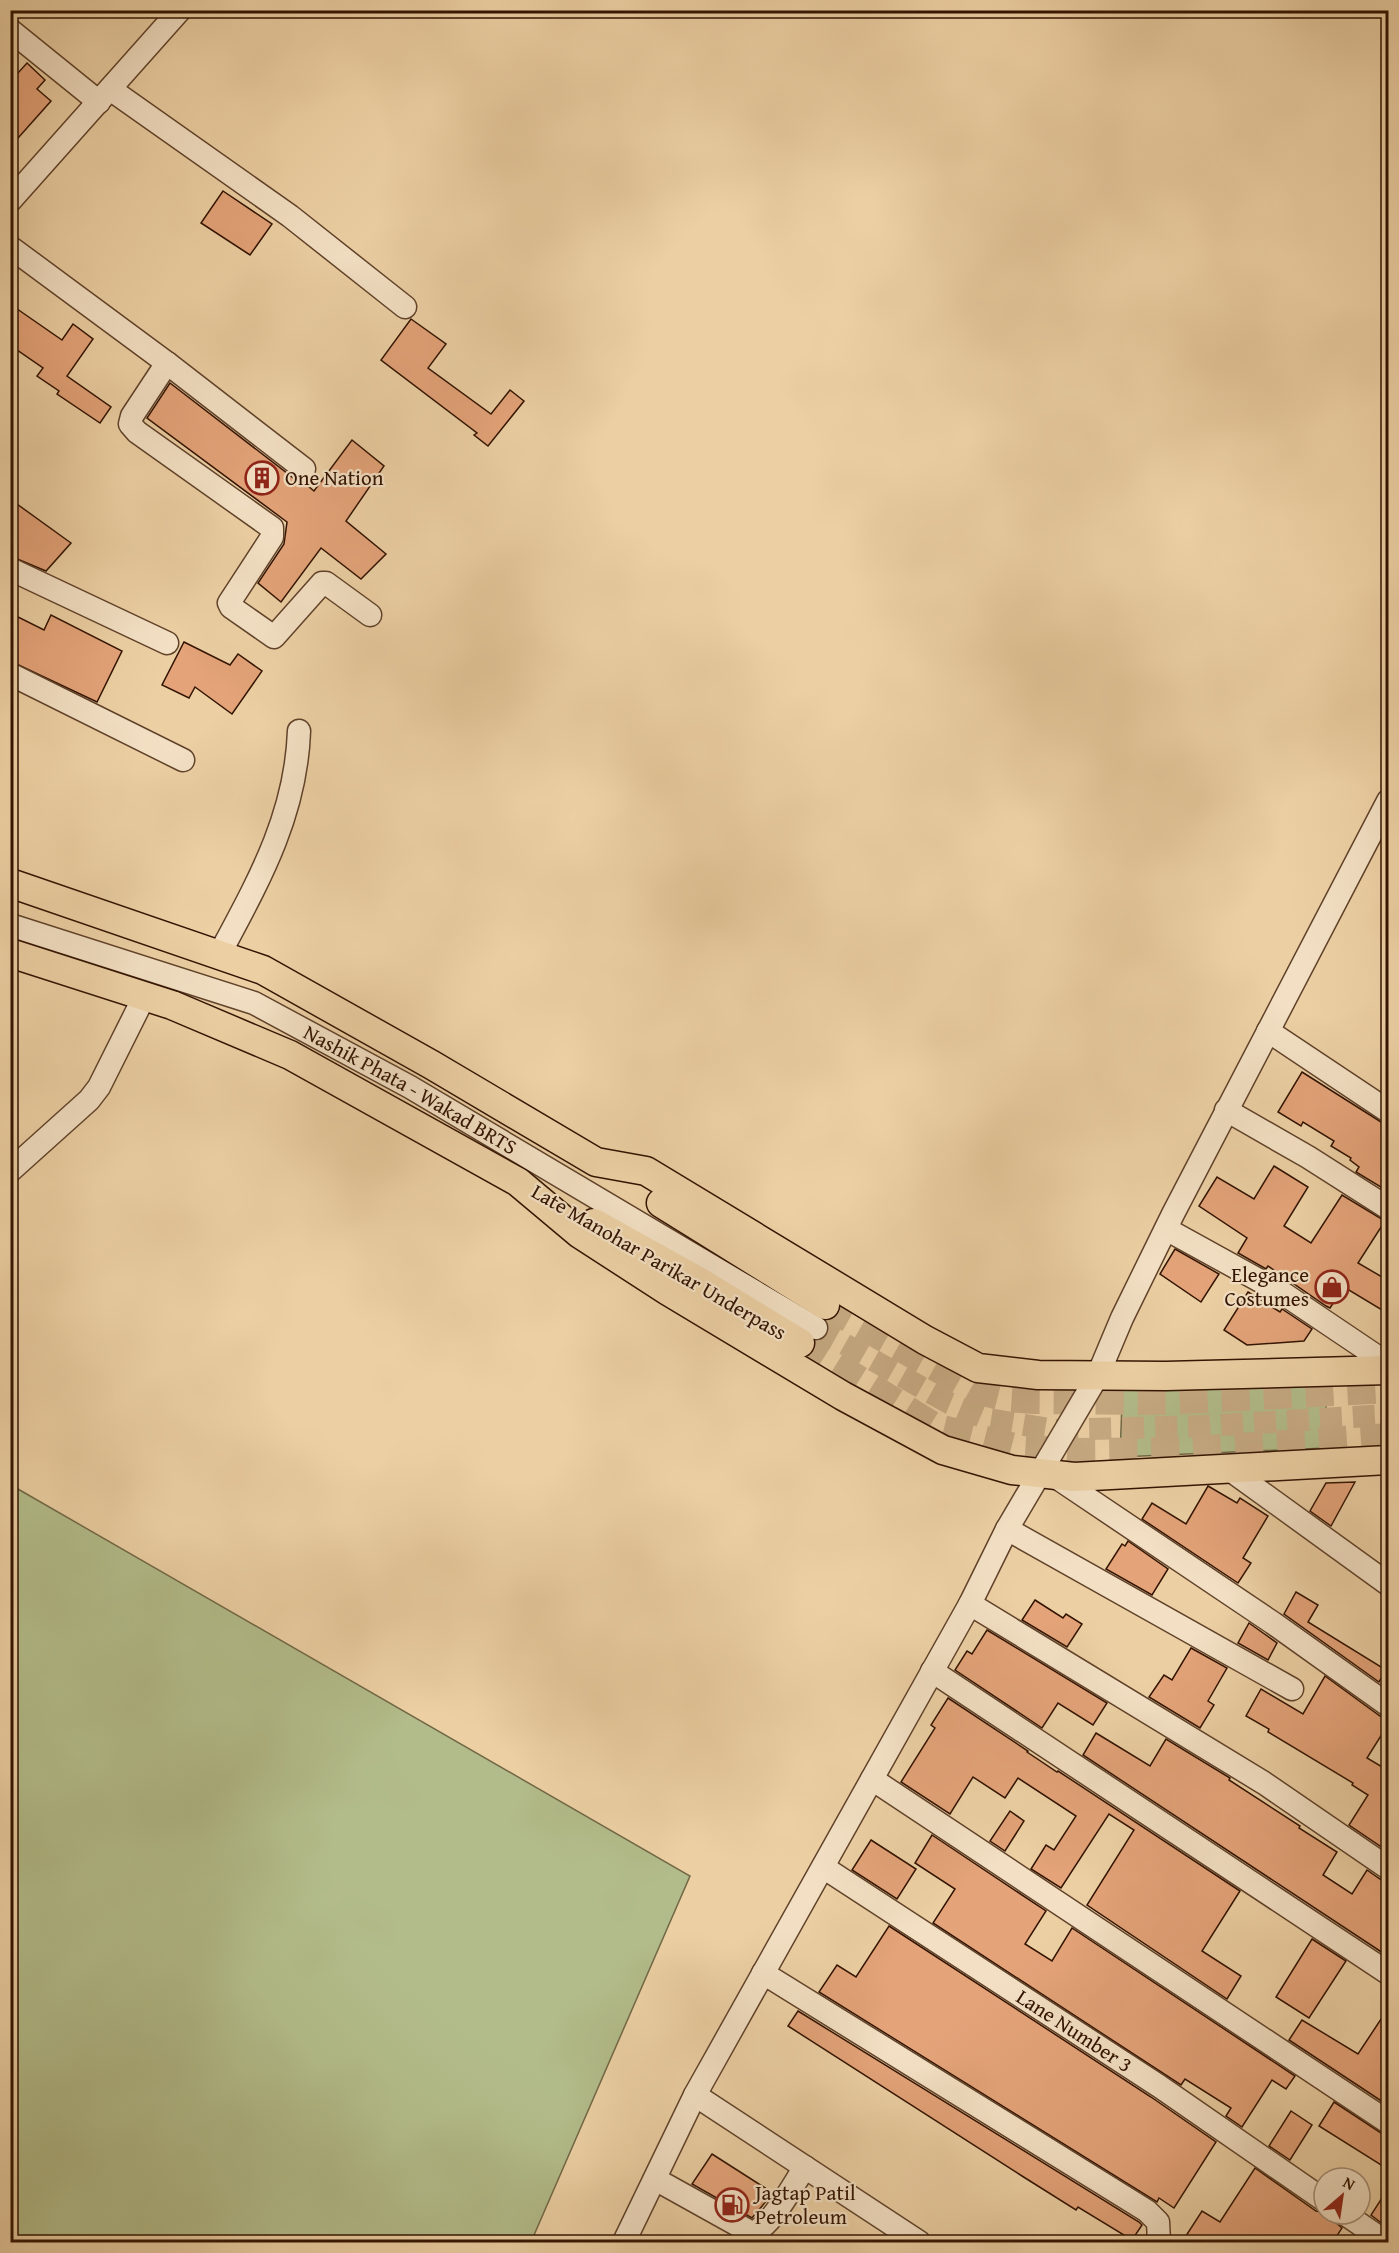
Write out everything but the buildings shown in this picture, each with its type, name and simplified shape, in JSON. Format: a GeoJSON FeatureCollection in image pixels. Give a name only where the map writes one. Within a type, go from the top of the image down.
{"type":"FeatureCollection","features":[{"type":"Feature","properties":{"kind":"main road"},"geometry":{"type":"LineString","coordinates":[[10,883],[263,970],[432,1065],[596,1162],[814,1325]]}},
{"type":"Feature","properties":{"kind":"main road"},"geometry":{"type":"LineString","coordinates":[[10,953],[201,1017],[290,1055],[518,1182],[558,1217],[602,1250],[843,1396],[943,1450],[1012,1470],[1074,1477],[1389,1460]]}},
{"type":"Feature","properties":{"kind":"main road"},"geometry":{"type":"LineString","coordinates":[[596,1162],[646,1171],[925,1340],[978,1368],[1038,1375],[1389,1370]]}},
{"type":"Feature","properties":{"kind":"main road","name":"Late Manohar Parikar Underpass"},"geometry":{"type":"LineString","coordinates":[[518,1182],[700,1282],[814,1325]]}},
{"type":"Feature","properties":{"kind":"street"},"geometry":{"type":"LineString","coordinates":[[11,200],[180,10]]}},
{"type":"Feature","properties":{"kind":"street"},"geometry":{"type":"LineString","coordinates":[[10,30],[104,95],[290,216],[405,307]]}},
{"type":"Feature","properties":{"kind":"street"},"geometry":{"type":"LineString","coordinates":[[10,248],[167,363],[304,469]]}},
{"type":"Feature","properties":{"kind":"street"},"geometry":{"type":"LineString","coordinates":[[167,363],[132,416],[130,424],[137,432],[272,528],[272,537],[229,603],[231,607],[274,637],[321,583],[326,583],[370,615]]}},
{"type":"Feature","properties":{"kind":"street"},"geometry":{"type":"LineString","coordinates":[[10,569],[167,643]]}},
{"type":"Feature","properties":{"kind":"street"},"geometry":{"type":"LineString","coordinates":[[10,674],[183,760]]}},
{"type":"Feature","properties":{"kind":"street"},"geometry":{"type":"LineString","coordinates":[[219,955],[251,898],[274,845],[293,786],[298,761],[299,730]]}},
{"type":"Feature","properties":{"kind":"street"},"geometry":{"type":"LineString","coordinates":[[624,2242],[695,2095],[970,1604],[1007,1529],[1047,1474],[1098,1375],[1122,1318],[1226,1110],[1382,828],[1389,801]]}},
{"type":"Feature","properties":{"kind":"street","name":"Nashik Phata - Wakad BRTS"},"geometry":{"type":"LineString","coordinates":[[10,925],[254,1003],[410,1087],[814,1325]]}},
{"type":"Feature","properties":{"kind":"street"},"geometry":{"type":"LineString","coordinates":[[10,1171],[89,1100],[99,1087],[144,997]]}},
{"type":"Feature","properties":{"kind":"street"},"geometry":{"type":"LineString","coordinates":[[1268,1031],[1389,1111]]}},
{"type":"Feature","properties":{"kind":"street"},"geometry":{"type":"LineString","coordinates":[[1226,1110],[1308,1157],[1389,1208]]}},
{"type":"Feature","properties":{"kind":"street"},"geometry":{"type":"LineString","coordinates":[[1166,1229],[1284,1294],[1389,1364]]}},
{"type":"Feature","properties":{"kind":"street"},"geometry":{"type":"LineString","coordinates":[[1229,1469],[1389,1584]]}},
{"type":"Feature","properties":{"kind":"street"},"geometry":{"type":"LineString","coordinates":[[1047,1474],[1273,1623],[1389,1705]]}},
{"type":"Feature","properties":{"kind":"street"},"geometry":{"type":"LineString","coordinates":[[1007,1529],[1292,1689]]}},
{"type":"Feature","properties":{"kind":"street"},"geometry":{"type":"LineString","coordinates":[[970,1604],[1264,1784],[1389,1868]]}},
{"type":"Feature","properties":{"kind":"street"},"geometry":{"type":"LineString","coordinates":[[933,1671],[1389,1973]]}},
{"type":"Feature","properties":{"kind":"street"},"geometry":{"type":"LineString","coordinates":[[872,1779],[1389,2122]]}},
{"type":"Feature","properties":{"kind":"street","name":"Lane Number 3"},"geometry":{"type":"LineString","coordinates":[[823,1867],[1159,2086],[1312,2192]]}},
{"type":"Feature","properties":{"kind":"street"},"geometry":{"type":"LineString","coordinates":[[764,1973],[1147,2211],[1158,2222],[1159,2242]]}},
{"type":"Feature","properties":{"kind":"street"},"geometry":{"type":"LineString","coordinates":[[695,2095],[919,2242]]}},
{"type":"Feature","properties":{"kind":"street"},"geometry":{"type":"LineString","coordinates":[[655,2179],[752,2233],[760,2229],[777,2210],[806,2167]]}},
{"type":"Feature","properties":{"kind":"street"},"geometry":{"type":"LineString","coordinates":[[1363,2226],[1386,2242]]}},
{"type":"Feature","properties":{"kind":"green space"},"geometry":{"type":"Polygon","coordinates":[[[1123,1375],[1326,1376],[1326,1448],[1120,1457],[1123,1375]]]}},
{"type":"Feature","properties":{"kind":"green space"},"geometry":{"type":"Polygon","coordinates":[[[11,1485],[690,1876],[531,2242],[11,2242],[11,1485]]]}},
{"type":"Feature","properties":{"kind":"tunnel"},"geometry":{"type":"LineString","coordinates":[[825,1305],[976,1390],[1007,1398],[1168,1401],[1388,1389]]}},
{"type":"Feature","properties":{"kind":"tunnel"},"geometry":{"type":"LineString","coordinates":[[816,1328],[949,1403],[987,1419],[1055,1430],[1204,1426],[1388,1415]]}},
{"type":"Feature","properties":{"kind":"tunnel"},"geometry":{"type":"LineString","coordinates":[[800,1343],[935,1427],[1018,1448],[1078,1452],[1182,1451],[1388,1437]]}},
{"type":"Feature","properties":{"kind":"place","name":"One Nation"},"geometry":{"type":"Point","coordinates":[262,478]}},
{"type":"Feature","properties":{"kind":"place","name":"Elegance Costumes"},"geometry":{"type":"Point","coordinates":[1332,1287]}},
{"type":"Feature","properties":{"kind":"place","name":"Jagtap Patil Petroleum"},"geometry":{"type":"Point","coordinates":[732,2205]}}]}
